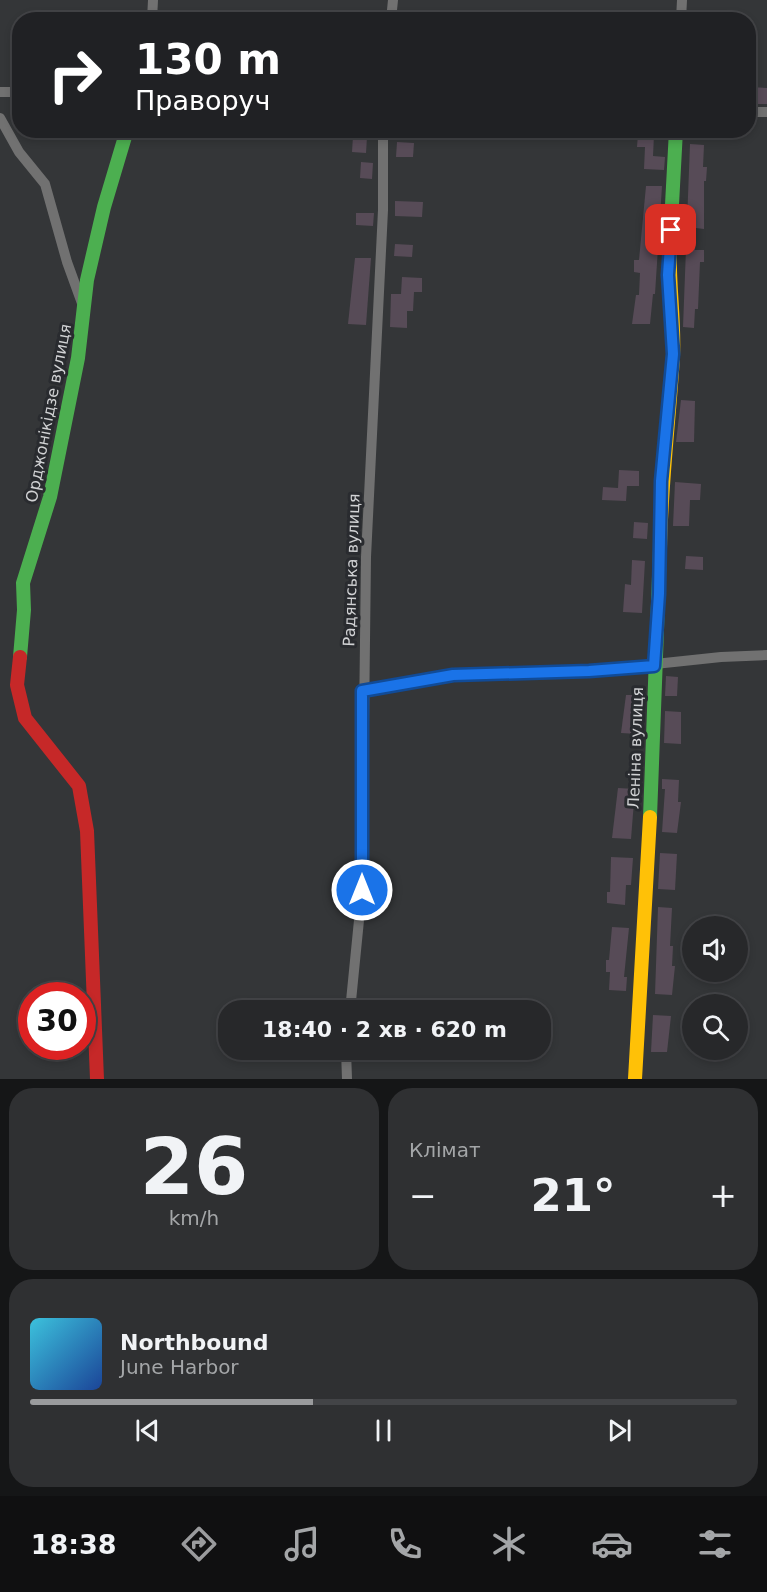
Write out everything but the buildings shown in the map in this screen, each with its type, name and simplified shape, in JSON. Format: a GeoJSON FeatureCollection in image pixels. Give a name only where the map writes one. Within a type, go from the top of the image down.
{"type":"FeatureCollection","features":[{"type":"Feature","properties":{"kind":"street"},"geometry":{"type":"LineString","coordinates":[[0,118],[19,152],[45,184],[67,262],[84,309]]}},
{"type":"Feature","properties":{"kind":"street","name":"Орджонікідзе вулиця"},"geometry":{"type":"LineString","coordinates":[[98,1079],[87,831],[79,786],[25,718],[17,685],[24,610],[23,584],[50,496],[78,358],[87,280],[104,207],[125,138]]}},
{"type":"Feature","properties":{"kind":"street","name":"Радянська вулиця"},"geometry":{"type":"LineString","coordinates":[[351,1000],[362,890],[362,691],[366,534],[383,210],[383,138]]}},
{"type":"Feature","properties":{"kind":"street","name":"Леніна вулиця"},"geometry":{"type":"LineString","coordinates":[[635,1079],[655,736],[654,666],[659,594],[661,481],[673,354],[668,275],[676,138]]}},
{"type":"Feature","properties":{"kind":"street"},"geometry":{"type":"LineString","coordinates":[[362,691],[453,675],[589,671],[654,666],[721,657],[767,655]]}},
{"type":"Feature","properties":{"kind":"street"},"geometry":{"type":"LineString","coordinates":[[346,1060],[346,1079]]}},
{"type":"Feature","properties":{"kind":"traffic: fast"},"geometry":{"type":"LineString","coordinates":[[20,657],[24,610],[23,583],[50,497],[78,358],[87,280],[104,207],[125,138]]}},
{"type":"Feature","properties":{"kind":"traffic: fast"},"geometry":{"type":"LineString","coordinates":[[670,242],[676,138]]}},
{"type":"Feature","properties":{"kind":"traffic: fast"},"geometry":{"type":"LineString","coordinates":[[650,817],[660,549]]}},
{"type":"Feature","properties":{"kind":"traffic: slow"},"geometry":{"type":"LineString","coordinates":[[660,549],[663,477],[673,357],[670,242]]}},
{"type":"Feature","properties":{"kind":"traffic: slow"},"geometry":{"type":"LineString","coordinates":[[635,1079],[650,817]]}},
{"type":"Feature","properties":{"kind":"traffic: jam"},"geometry":{"type":"LineString","coordinates":[[20,657],[17,685],[25,718],[79,786],[87,831],[97,1079]]}},
{"type":"Feature","properties":{"kind":"route"},"geometry":{"type":"LineString","coordinates":[[362,890],[362,691],[453,675],[589,671],[654,666],[659,594],[661,481],[673,354],[668,275],[671,230]]}}]}
